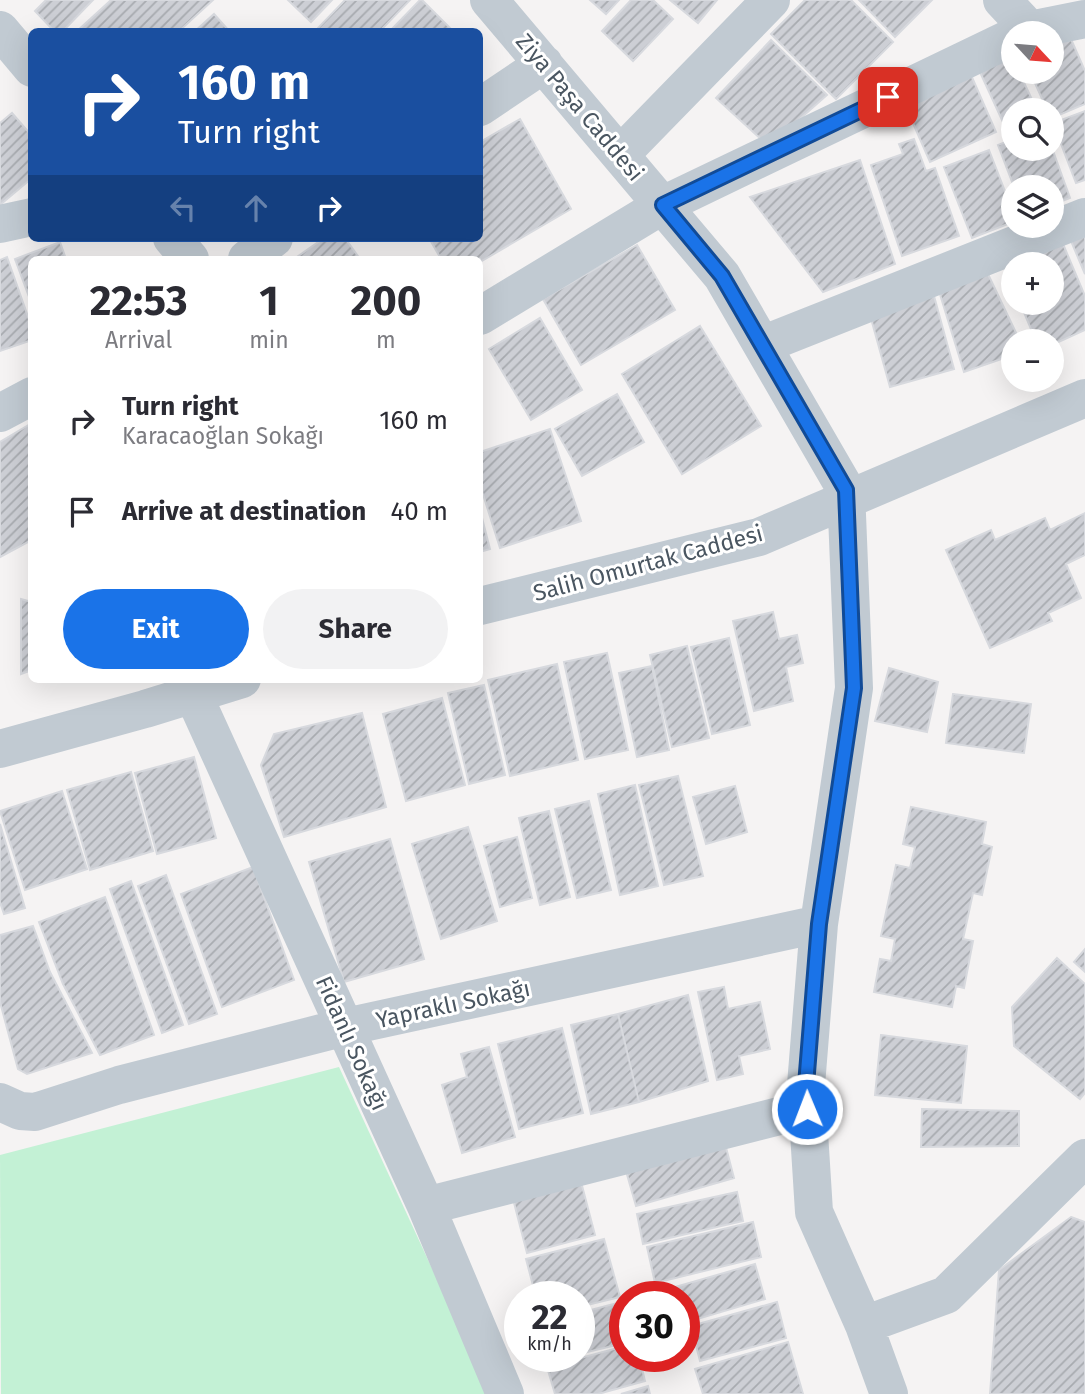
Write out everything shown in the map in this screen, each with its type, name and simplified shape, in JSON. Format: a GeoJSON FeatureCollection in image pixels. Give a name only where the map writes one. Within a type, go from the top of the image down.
{"type":"FeatureCollection","features":[{"type":"Feature","properties":{"kind":"street","name":"Ziya Paşa Caddesi"},"geometry":{"type":"LineString","coordinates":[[489,0],[722,276],[846,490],[854,688],[819,924],[806,1085],[807,1109],[814,1212],[864,1325],[889,1394]]}},
{"type":"Feature","properties":{"kind":"street"},"geometry":{"type":"LineString","coordinates":[[620,155],[771,0]]}},
{"type":"Feature","properties":{"kind":"street"},"geometry":{"type":"LineString","coordinates":[[1002,0],[1015,21]]}},
{"type":"Feature","properties":{"kind":"street"},"geometry":{"type":"LineString","coordinates":[[1064,24],[1085,19]]}},
{"type":"Feature","properties":{"kind":"street"},"geometry":{"type":"LineString","coordinates":[[0,30],[28,63]]}},
{"type":"Feature","properties":{"kind":"street"},"geometry":{"type":"LineString","coordinates":[[483,314],[663,205],[1001,43]]}},
{"type":"Feature","properties":{"kind":"street"},"geometry":{"type":"LineString","coordinates":[[483,105],[544,64]]}},
{"type":"Feature","properties":{"kind":"street"},"geometry":{"type":"LineString","coordinates":[[0,224],[28,218]]}},
{"type":"Feature","properties":{"kind":"street"},"geometry":{"type":"LineString","coordinates":[[762,345],[1085,218]]}},
{"type":"Feature","properties":{"kind":"street"},"geometry":{"type":"LineString","coordinates":[[175,242],[187,256]]}},
{"type":"Feature","properties":{"kind":"street"},"geometry":{"type":"LineString","coordinates":[[0,413],[28,398]]}},
{"type":"Feature","properties":{"kind":"street","name":"Salih Omurtak Caddesi"},"geometry":{"type":"LineString","coordinates":[[483,605],[759,537],[1085,398]]}},
{"type":"Feature","properties":{"kind":"street"},"geometry":{"type":"LineString","coordinates":[[0,749],[229,683]]}},
{"type":"Feature","properties":{"kind":"street","name":"Fidanlı Sokağı"},"geometry":{"type":"LineString","coordinates":[[194,694],[426,1206],[505,1394]]}},
{"type":"Feature","properties":{"kind":"street","name":"Yapraklı Sokağı"},"geometry":{"type":"LineString","coordinates":[[0,1102],[20,1111],[35,1112],[119,1086],[345,1027],[819,924]]}},
{"type":"Feature","properties":{"kind":"street"},"geometry":{"type":"LineString","coordinates":[[426,1206],[807,1109]]}},
{"type":"Feature","properties":{"kind":"street"},"geometry":{"type":"LineString","coordinates":[[864,1325],[946,1295],[1085,1158]]}},
{"type":"Feature","properties":{"kind":"green space"},"geometry":{"type":"Polygon","coordinates":[[[339,1067],[490,1394],[1,1394],[0,1155],[339,1067]]]}},
{"type":"Feature","properties":{"kind":"building"},"geometry":{"type":"Polygon","coordinates":[[[46,0],[93,0],[66,28],[51,28],[35,11],[46,0]]]}},
{"type":"Feature","properties":{"kind":"building"},"geometry":{"type":"Polygon","coordinates":[[[111,0],[213,0],[182,28],[80,28],[111,0]]]}},
{"type":"Feature","properties":{"kind":"building"},"geometry":{"type":"Polygon","coordinates":[[[288,0],[332,0],[311,22],[288,0]]]}},
{"type":"Feature","properties":{"kind":"building"},"geometry":{"type":"Polygon","coordinates":[[[345,0],[410,0],[383,28],[318,28],[345,0]]]}},
{"type":"Feature","properties":{"kind":"building"},"geometry":{"type":"Polygon","coordinates":[[[422,0],[450,28],[393,28],[422,0]]]}},
{"type":"Feature","properties":{"kind":"building"},"geometry":{"type":"Polygon","coordinates":[[[590,0],[619,0],[606,14],[590,0]]]}},
{"type":"Feature","properties":{"kind":"building"},"geometry":{"type":"Polygon","coordinates":[[[631,0],[653,0],[673,19],[633,61],[602,31],[631,0]]]}},
{"type":"Feature","properties":{"kind":"building"},"geometry":{"type":"Polygon","coordinates":[[[670,0],[717,0],[698,23],[670,0]]]}},
{"type":"Feature","properties":{"kind":"building"},"geometry":{"type":"Polygon","coordinates":[[[805,0],[851,0],[893,42],[836,99],[771,34],[805,0]]]}},
{"type":"Feature","properties":{"kind":"building"},"geometry":{"type":"Polygon","coordinates":[[[859,0],[932,0],[895,37],[859,0]]]}},
{"type":"Feature","properties":{"kind":"building"},"geometry":{"type":"Polygon","coordinates":[[[214,14],[226,28],[198,28],[214,14]]]}},
{"type":"Feature","properties":{"kind":"building"},"geometry":{"type":"Polygon","coordinates":[[[1067,30],[1085,71],[1085,104],[1064,113],[1064,98],[1042,98],[1035,84],[1064,84],[1064,31],[1067,30]]]}},
{"type":"Feature","properties":{"kind":"building"},"geometry":{"type":"Polygon","coordinates":[[[771,40],[827,95],[793,125],[763,141],[716,98],[771,40]]]}},
{"type":"Feature","properties":{"kind":"building"},"geometry":{"type":"Polygon","coordinates":[[[1001,57],[1001,84],[1025,84],[1031,98],[1001,98],[1001,118],[980,72],[1001,57]]]}},
{"type":"Feature","properties":{"kind":"building"},"geometry":{"type":"Polygon","coordinates":[[[971,75],[996,132],[930,162],[905,105],[971,75]]]}},
{"type":"Feature","properties":{"kind":"building"},"geometry":{"type":"Polygon","coordinates":[[[1085,111],[1085,180],[1076,183],[1064,152],[1064,119],[1085,111]]]}},
{"type":"Feature","properties":{"kind":"building"},"geometry":{"type":"Polygon","coordinates":[[[12,113],[28,131],[28,181],[0,205],[0,123],[12,113]]]}},
{"type":"Feature","properties":{"kind":"building"},"geometry":{"type":"Polygon","coordinates":[[[520,119],[571,209],[483,260],[483,256],[439,256],[431,242],[483,242],[483,140],[520,119]]]}},
{"type":"Feature","properties":{"kind":"building"},"geometry":{"type":"Polygon","coordinates":[[[914,139],[926,171],[935,168],[959,236],[902,256],[871,165],[903,154],[899,144],[914,139]]]}},
{"type":"Feature","properties":{"kind":"building"},"geometry":{"type":"Polygon","coordinates":[[[989,150],[1001,181],[1001,227],[972,238],[944,167],[989,150]]]}},
{"type":"Feature","properties":{"kind":"building"},"geometry":{"type":"Polygon","coordinates":[[[860,160],[895,264],[823,292],[750,197],[860,160]]]}},
{"type":"Feature","properties":{"kind":"building"},"geometry":{"type":"Polygon","coordinates":[[[1004,161],[1057,161],[1062,175],[1009,175],[1004,161]]]}},
{"type":"Feature","properties":{"kind":"building"},"geometry":{"type":"Polygon","coordinates":[[[1064,181],[1070,198],[1064,200],[1064,181]]]}},
{"type":"Feature","properties":{"kind":"building"},"geometry":{"type":"Polygon","coordinates":[[[1085,227],[1085,274],[1068,234],[1085,227]]]}},
{"type":"Feature","properties":{"kind":"building"},"geometry":{"type":"Polygon","coordinates":[[[60,242],[65,256],[28,256],[28,294],[15,259],[60,242]]]}},
{"type":"Feature","properties":{"kind":"building"},"geometry":{"type":"Polygon","coordinates":[[[318,242],[348,242],[358,256],[298,256],[318,242]]]}},
{"type":"Feature","properties":{"kind":"building"},"geometry":{"type":"Polygon","coordinates":[[[1063,244],[1085,296],[1085,330],[1064,340],[1064,329],[1031,329],[1025,315],[1064,315],[1064,252],[1044,252],[1063,244]]]}},
{"type":"Feature","properties":{"kind":"building"},"geometry":{"type":"Polygon","coordinates":[[[637,245],[675,310],[581,365],[543,299],[637,245]]]}},
{"type":"Feature","properties":{"kind":"building"},"geometry":{"type":"Polygon","coordinates":[[[7,257],[28,317],[28,341],[0,351],[0,260],[7,257]]]}},
{"type":"Feature","properties":{"kind":"building"},"geometry":{"type":"Polygon","coordinates":[[[987,272],[1001,301],[1001,315],[1008,315],[1014,329],[1001,329],[1001,359],[964,372],[938,288],[987,272]]]}},
{"type":"Feature","properties":{"kind":"building"},"geometry":{"type":"Polygon","coordinates":[[[934,296],[954,369],[890,387],[870,315],[934,296]]]}},
{"type":"Feature","properties":{"kind":"building"},"geometry":{"type":"Polygon","coordinates":[[[540,318],[582,390],[531,420],[489,349],[540,318]]]}},
{"type":"Feature","properties":{"kind":"building"},"geometry":{"type":"Polygon","coordinates":[[[700,326],[761,426],[682,474],[622,374],[700,326]]]}},
{"type":"Feature","properties":{"kind":"building"},"geometry":{"type":"Polygon","coordinates":[[[617,394],[644,442],[582,476],[555,429],[617,394]]]}},
{"type":"Feature","properties":{"kind":"building"},"geometry":{"type":"Polygon","coordinates":[[[28,425],[28,542],[0,557],[0,442],[28,425]]]}},
{"type":"Feature","properties":{"kind":"building"},"geometry":{"type":"Polygon","coordinates":[[[550,429],[581,521],[500,548],[483,494],[483,451],[550,429]]]}},
{"type":"Feature","properties":{"kind":"building"},"geometry":{"type":"Polygon","coordinates":[[[1085,513],[1085,555],[1066,564],[1081,598],[1048,613],[1052,621],[990,648],[946,550],[991,530],[995,540],[1045,518],[1050,530],[1085,513]]]}},
{"type":"Feature","properties":{"kind":"building"},"geometry":{"type":"Polygon","coordinates":[[[483,522],[490,549],[483,551],[483,522]]]}},
{"type":"Feature","properties":{"kind":"building"},"geometry":{"type":"Polygon","coordinates":[[[21,599],[28,601],[28,671],[21,674],[21,599]]]}},
{"type":"Feature","properties":{"kind":"building"},"geometry":{"type":"Polygon","coordinates":[[[773,612],[779,639],[797,635],[803,663],[786,667],[793,701],[754,711],[733,621],[773,612]]]}},
{"type":"Feature","properties":{"kind":"building"},"geometry":{"type":"Polygon","coordinates":[[[729,638],[750,725],[712,734],[691,647],[729,638]]]}},
{"type":"Feature","properties":{"kind":"building"},"geometry":{"type":"Polygon","coordinates":[[[687,646],[709,738],[672,747],[650,655],[687,646]]]}},
{"type":"Feature","properties":{"kind":"building"},"geometry":{"type":"Polygon","coordinates":[[[607,653],[628,750],[585,759],[564,662],[607,653]]]}},
{"type":"Feature","properties":{"kind":"building"},"geometry":{"type":"Polygon","coordinates":[[[557,664],[578,760],[510,776],[488,680],[557,664]]]}},
{"type":"Feature","properties":{"kind":"building"},"geometry":{"type":"Polygon","coordinates":[[[652,666],[669,750],[637,757],[619,673],[652,666]]]}},
{"type":"Feature","properties":{"kind":"building"},"geometry":{"type":"Polygon","coordinates":[[[889,668],[938,682],[927,732],[875,721],[889,668]]]}},
{"type":"Feature","properties":{"kind":"building"},"geometry":{"type":"Polygon","coordinates":[[[484,685],[505,775],[469,784],[448,693],[484,685]]]}},
{"type":"Feature","properties":{"kind":"building"},"geometry":{"type":"Polygon","coordinates":[[[953,694],[1031,704],[1024,753],[946,743],[953,694]]]}},
{"type":"Feature","properties":{"kind":"building"},"geometry":{"type":"Polygon","coordinates":[[[442,698],[465,785],[406,801],[383,714],[442,698]]]}},
{"type":"Feature","properties":{"kind":"building"},"geometry":{"type":"Polygon","coordinates":[[[362,713],[386,807],[284,837],[261,765],[274,734],[362,713]]]}},
{"type":"Feature","properties":{"kind":"building"},"geometry":{"type":"Polygon","coordinates":[[[194,757],[216,838],[157,854],[135,773],[194,757]]]}},
{"type":"Feature","properties":{"kind":"building"},"geometry":{"type":"Polygon","coordinates":[[[131,772],[153,851],[90,870],[67,790],[131,772]]]}},
{"type":"Feature","properties":{"kind":"building"},"geometry":{"type":"Polygon","coordinates":[[[678,776],[703,876],[664,885],[639,785],[678,776]]]}},
{"type":"Feature","properties":{"kind":"building"},"geometry":{"type":"Polygon","coordinates":[[[635,785],[658,886],[620,895],[598,794],[635,785]]]}},
{"type":"Feature","properties":{"kind":"building"},"geometry":{"type":"Polygon","coordinates":[[[735,786],[747,832],[706,844],[693,797],[735,786]]]}},
{"type":"Feature","properties":{"kind":"building"},"geometry":{"type":"Polygon","coordinates":[[[62,791],[87,869],[25,890],[0,811],[62,791]]]}},
{"type":"Feature","properties":{"kind":"building"},"geometry":{"type":"Polygon","coordinates":[[[589,801],[611,890],[577,898],[555,809],[589,801]]]}},
{"type":"Feature","properties":{"kind":"building"},"geometry":{"type":"Polygon","coordinates":[[[911,807],[986,822],[982,844],[992,847],[982,895],[973,893],[963,939],[973,941],[964,988],[956,986],[952,1007],[874,992],[880,959],[891,961],[895,939],[881,936],[896,865],[910,868],[915,847],[903,844],[911,807]]]}},
{"type":"Feature","properties":{"kind":"building"},"geometry":{"type":"Polygon","coordinates":[[[549,811],[570,897],[540,905],[519,818],[549,811]]]}},
{"type":"Feature","properties":{"kind":"building"},"geometry":{"type":"Polygon","coordinates":[[[0,824],[25,908],[4,914],[0,902],[0,824]]]}},
{"type":"Feature","properties":{"kind":"building"},"geometry":{"type":"Polygon","coordinates":[[[468,827],[497,921],[441,939],[412,844],[468,827]]]}},
{"type":"Feature","properties":{"kind":"building"},"geometry":{"type":"Polygon","coordinates":[[[517,837],[532,898],[500,907],[484,846],[517,837]]]}},
{"type":"Feature","properties":{"kind":"building"},"geometry":{"type":"Polygon","coordinates":[[[390,839],[424,959],[344,982],[309,862],[390,839]]]}},
{"type":"Feature","properties":{"kind":"building"},"geometry":{"type":"Polygon","coordinates":[[[253,867],[294,980],[222,1007],[181,894],[253,867]]]}},
{"type":"Feature","properties":{"kind":"building"},"geometry":{"type":"Polygon","coordinates":[[[166,875],[217,1014],[189,1024],[138,886],[166,875]]]}},
{"type":"Feature","properties":{"kind":"building"},"geometry":{"type":"Polygon","coordinates":[[[131,881],[183,1025],[162,1033],[110,889],[131,881]]]}},
{"type":"Feature","properties":{"kind":"building"},"geometry":{"type":"Polygon","coordinates":[[[105,897],[154,1035],[100,1055],[63,984],[39,922],[105,897]]]}},
{"type":"Feature","properties":{"kind":"building"},"geometry":{"type":"Polygon","coordinates":[[[33,926],[50,972],[92,1053],[27,1074],[18,1069],[0,1002],[0,935],[33,926]]]}},
{"type":"Feature","properties":{"kind":"building"},"geometry":{"type":"Polygon","coordinates":[[[1085,949],[1085,972],[1074,962],[1085,949]]]}},
{"type":"Feature","properties":{"kind":"building"},"geometry":{"type":"Polygon","coordinates":[[[1057,958],[1085,984],[1085,1093],[1080,1099],[1014,1046],[1012,1007],[1057,958]]]}},
{"type":"Feature","properties":{"kind":"building"},"geometry":{"type":"Polygon","coordinates":[[[724,987],[728,1009],[760,1002],[770,1049],[739,1056],[743,1074],[717,1080],[698,992],[724,987]]]}},
{"type":"Feature","properties":{"kind":"building"},"geometry":{"type":"Polygon","coordinates":[[[688,995],[708,1081],[639,1102],[618,1014],[688,995]]]}},
{"type":"Feature","properties":{"kind":"building"},"geometry":{"type":"Polygon","coordinates":[[[618,1014],[639,1102],[591,1114],[571,1025],[618,1014]]]}},
{"type":"Feature","properties":{"kind":"building"},"geometry":{"type":"Polygon","coordinates":[[[562,1028],[583,1113],[519,1129],[498,1044],[562,1028]]]}},
{"type":"Feature","properties":{"kind":"building"},"geometry":{"type":"Polygon","coordinates":[[[881,1035],[967,1046],[961,1103],[875,1095],[881,1035]]]}},
{"type":"Feature","properties":{"kind":"building"},"geometry":{"type":"Polygon","coordinates":[[[489,1047],[515,1137],[462,1153],[442,1085],[467,1077],[461,1054],[489,1047]]]}},
{"type":"Feature","properties":{"kind":"building"},"geometry":{"type":"Polygon","coordinates":[[[922,1109],[1019,1111],[1019,1146],[921,1147],[922,1109]]]}},
{"type":"Feature","properties":{"kind":"building"},"geometry":{"type":"Polygon","coordinates":[[[723,1136],[734,1178],[636,1206],[624,1164],[723,1136]]]}},
{"type":"Feature","properties":{"kind":"building"},"geometry":{"type":"Polygon","coordinates":[[[580,1178],[595,1235],[527,1253],[512,1195],[580,1178]]]}},
{"type":"Feature","properties":{"kind":"building"},"geometry":{"type":"Polygon","coordinates":[[[737,1192],[743,1221],[643,1244],[637,1214],[737,1192]]]}},
{"type":"Feature","properties":{"kind":"building"},"geometry":{"type":"Polygon","coordinates":[[[1071,1217],[1085,1222],[1085,1394],[990,1394],[999,1270],[1071,1217]]]}},
{"type":"Feature","properties":{"kind":"building"},"geometry":{"type":"Polygon","coordinates":[[[753,1222],[761,1257],[655,1281],[647,1247],[753,1222]]]}},
{"type":"Feature","properties":{"kind":"building"},"geometry":{"type":"Polygon","coordinates":[[[604,1239],[616,1281],[609,1281],[609,1300],[595,1303],[595,1281],[532,1281],[526,1259],[604,1239]]]}},
{"type":"Feature","properties":{"kind":"building"},"geometry":{"type":"Polygon","coordinates":[[[755,1264],[765,1299],[700,1318],[700,1281],[696,1281],[755,1264]]]}},
{"type":"Feature","properties":{"kind":"building"},"geometry":{"type":"Polygon","coordinates":[[[777,1302],[786,1338],[700,1361],[700,1323],[777,1302]]]}},
{"type":"Feature","properties":{"kind":"building"},"geometry":{"type":"Polygon","coordinates":[[[609,1305],[609,1347],[595,1350],[595,1309],[609,1305]]]}},
{"type":"Feature","properties":{"kind":"building"},"geometry":{"type":"Polygon","coordinates":[[[788,1342],[803,1394],[703,1394],[696,1372],[700,1372],[700,1368],[788,1342]]]}},
{"type":"Feature","properties":{"kind":"building"},"geometry":{"type":"Polygon","coordinates":[[[609,1350],[609,1372],[643,1372],[645,1381],[598,1394],[555,1394],[548,1372],[595,1372],[595,1354],[609,1350]]]}},
{"type":"Feature","properties":{"kind":"building"},"geometry":{"type":"Polygon","coordinates":[[[648,1386],[650,1394],[621,1394],[648,1386]]]}},
{"type":"Feature","properties":{"kind":"route"},"geometry":{"type":"LineString","coordinates":[[807,1109],[806,1085],[819,924],[854,688],[846,490],[722,276],[663,205],[888,97]]}}]}
